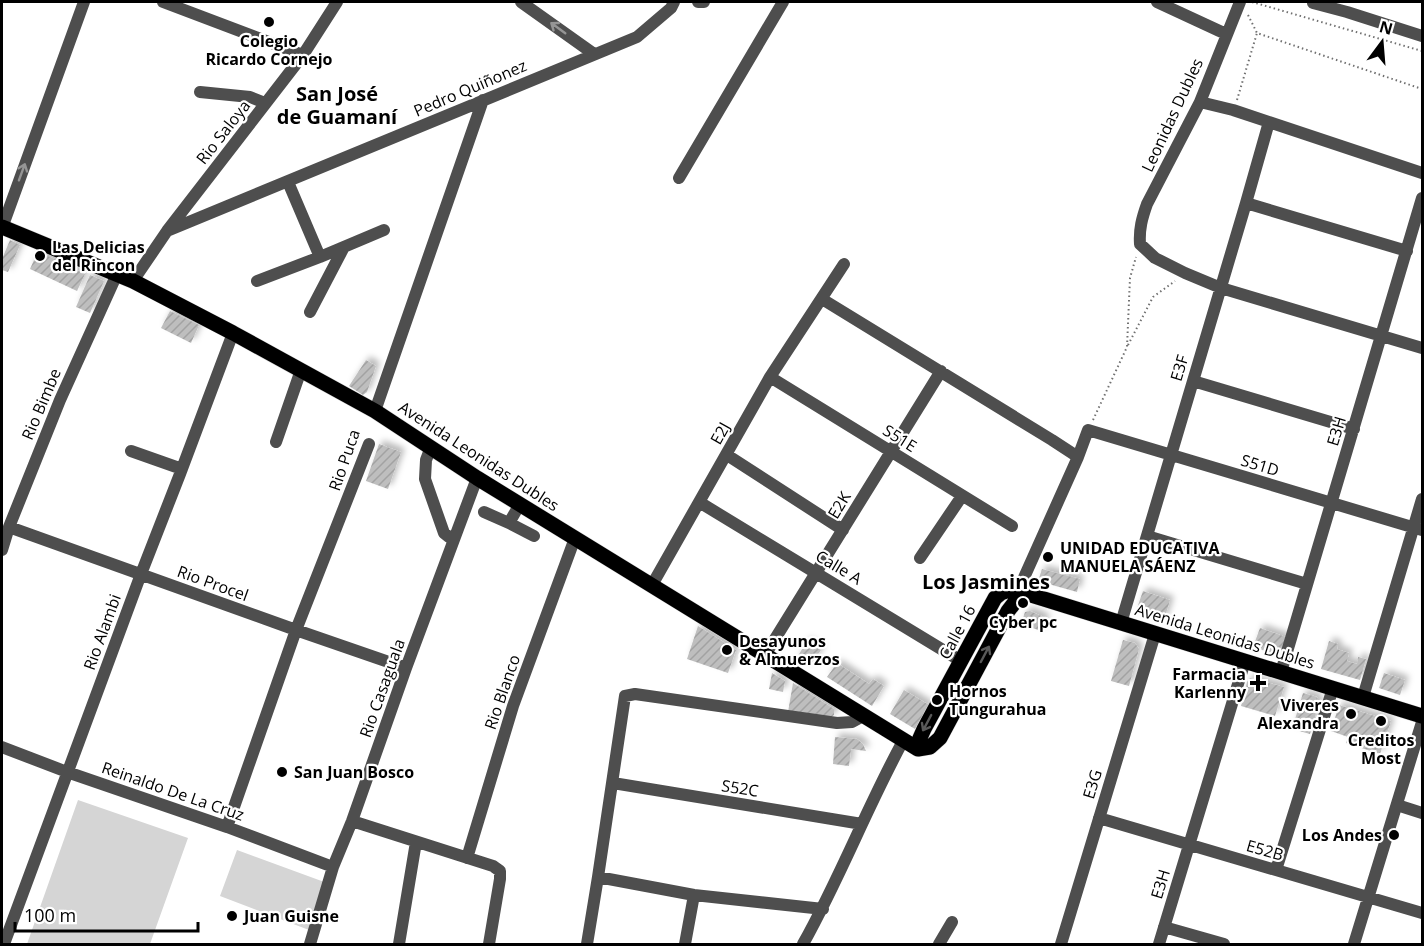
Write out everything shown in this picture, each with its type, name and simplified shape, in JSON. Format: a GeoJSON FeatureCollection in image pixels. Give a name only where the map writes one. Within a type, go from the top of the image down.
{"type":"FeatureCollection","features":[{"type":"Feature","properties":{"kind":"main road","name":"Avenida Leonidas Dubles"},"geometry":{"type":"LineString","coordinates":[[2,227],[133,281],[375,411],[477,478],[918,749]]}},
{"type":"Feature","properties":{"kind":"main road","name":"Calle 16"},"geometry":{"type":"LineString","coordinates":[[918,749],[924,729],[995,598],[1007,591],[1018,591]]}},
{"type":"Feature","properties":{"kind":"main road","name":"Avenida Leonidas Dubles"},"geometry":{"type":"LineString","coordinates":[[1018,591],[1422,716]]}},
{"type":"Feature","properties":{"kind":"main road"},"geometry":{"type":"LineString","coordinates":[[918,749],[930,747],[940,738],[1008,611],[1017,600],[1018,591]]}},
{"type":"Feature","properties":{"kind":"street"},"geometry":{"type":"LineString","coordinates":[[2,227],[84,2]]}},
{"type":"Feature","properties":{"kind":"street"},"geometry":{"type":"LineString","coordinates":[[163,2],[303,55]]}},
{"type":"Feature","properties":{"kind":"street","name":"Rio Saloya"},"geometry":{"type":"LineString","coordinates":[[133,281],[167,231],[303,55],[337,2]]}},
{"type":"Feature","properties":{"kind":"street"},"geometry":{"type":"LineString","coordinates":[[521,2],[594,54]]}},
{"type":"Feature","properties":{"kind":"street","name":"Pedro Quiñonez"},"geometry":{"type":"LineString","coordinates":[[167,231],[637,37],[671,8],[674,2]]}},
{"type":"Feature","properties":{"kind":"street"},"geometry":{"type":"LineString","coordinates":[[698,2],[704,2]]}},
{"type":"Feature","properties":{"kind":"street"},"geometry":{"type":"LineString","coordinates":[[679,178],[783,2]]}},
{"type":"Feature","properties":{"kind":"street"},"geometry":{"type":"LineString","coordinates":[[1157,2],[1226,34]]}},
{"type":"Feature","properties":{"kind":"street"},"geometry":{"type":"LineString","coordinates":[[1313,3],[1349,7],[1422,36]]}},
{"type":"Feature","properties":{"kind":"street","name":"Leonidas Dubles"},"geometry":{"type":"LineString","coordinates":[[1140,244],[1141,220],[1147,204],[1200,102],[1226,34],[1244,7]]}},
{"type":"Feature","properties":{"kind":"street"},"geometry":{"type":"LineString","coordinates":[[200,92],[249,97],[266,103]]}},
{"type":"Feature","properties":{"kind":"street"},"geometry":{"type":"LineString","coordinates":[[375,411],[483,100]]}},
{"type":"Feature","properties":{"kind":"street"},"geometry":{"type":"LineString","coordinates":[[1200,102],[1233,110],[1422,173]]}},
{"type":"Feature","properties":{"kind":"street","name":"E3F"},"geometry":{"type":"LineString","coordinates":[[1121,623],[1269,122]]}},
{"type":"Feature","properties":{"kind":"street"},"geometry":{"type":"LineString","coordinates":[[288,182],[320,257]]}},
{"type":"Feature","properties":{"kind":"street","name":"E3H"},"geometry":{"type":"LineString","coordinates":[[1281,672],[1422,198]]}},
{"type":"Feature","properties":{"kind":"street"},"geometry":{"type":"LineString","coordinates":[[1246,203],[1407,251]]}},
{"type":"Feature","properties":{"kind":"street"},"geometry":{"type":"LineString","coordinates":[[256,281],[384,230]]}},
{"type":"Feature","properties":{"kind":"street"},"geometry":{"type":"LineString","coordinates":[[1140,244],[1155,258],[1221,288],[1422,348]]}},
{"type":"Feature","properties":{"kind":"street"},"geometry":{"type":"LineString","coordinates":[[310,312],[344,247]]}},
{"type":"Feature","properties":{"kind":"street","name":"E2J"},"geometry":{"type":"LineString","coordinates":[[652,585],[771,377],[844,264]]}},
{"type":"Feature","properties":{"kind":"street","name":"Rio Bimbe"},"geometry":{"type":"LineString","coordinates":[[2,550],[60,400],[117,274]]}},
{"type":"Feature","properties":{"kind":"street"},"geometry":{"type":"LineString","coordinates":[[822,299],[1078,457]]}},
{"type":"Feature","properties":{"kind":"street","name":"Rio Alambi"},"geometry":{"type":"LineString","coordinates":[[4,945],[232,333]]}},
{"type":"Feature","properties":{"kind":"street"},"geometry":{"type":"LineString","coordinates":[[276,442],[301,370]]}},
{"type":"Feature","properties":{"kind":"street","name":"E2K"},"geometry":{"type":"LineString","coordinates":[[765,655],[940,371]]}},
{"type":"Feature","properties":{"kind":"street","name":"S51E"},"geometry":{"type":"LineString","coordinates":[[771,377],[1012,526]]}},
{"type":"Feature","properties":{"kind":"street"},"geometry":{"type":"LineString","coordinates":[[1193,381],[1354,429]]}},
{"type":"Feature","properties":{"kind":"street"},"geometry":{"type":"LineString","coordinates":[[1018,591],[1088,430]]}},
{"type":"Feature","properties":{"kind":"street","name":"S51D"},"geometry":{"type":"LineString","coordinates":[[1088,430],[1418,529]]}},
{"type":"Feature","properties":{"kind":"street","name":"Rio Puca"},"geometry":{"type":"LineString","coordinates":[[227,827],[296,630],[369,444]]}},
{"type":"Feature","properties":{"kind":"street"},"geometry":{"type":"LineString","coordinates":[[431,447],[426,460],[426,482],[444,533],[448,537],[454,537]]}},
{"type":"Feature","properties":{"kind":"street"},"geometry":{"type":"LineString","coordinates":[[130,451],[182,469]]}},
{"type":"Feature","properties":{"kind":"street"},"geometry":{"type":"LineString","coordinates":[[727,454],[843,530]]}},
{"type":"Feature","properties":{"kind":"street","name":"Rio Casaguala"},"geometry":{"type":"LineString","coordinates":[[310,945],[333,867],[352,822],[406,668],[477,478]]}},
{"type":"Feature","properties":{"kind":"street"},"geometry":{"type":"LineString","coordinates":[[920,558],[962,495]]}},
{"type":"Feature","properties":{"kind":"street"},"geometry":{"type":"LineString","coordinates":[[1363,697],[1418,529],[1422,499]]}},
{"type":"Feature","properties":{"kind":"street","name":"Calle A"},"geometry":{"type":"LineString","coordinates":[[699,502],[961,661]]}},
{"type":"Feature","properties":{"kind":"street"},"geometry":{"type":"LineString","coordinates":[[509,523],[520,504]]}},
{"type":"Feature","properties":{"kind":"street"},"geometry":{"type":"LineString","coordinates":[[484,512],[534,536]]}},
{"type":"Feature","properties":{"kind":"street","name":"Rio Procel"},"geometry":{"type":"LineString","coordinates":[[9,527],[406,668]]}},
{"type":"Feature","properties":{"kind":"street"},"geometry":{"type":"LineString","coordinates":[[1147,536],[1307,584]]}},
{"type":"Feature","properties":{"kind":"street","name":"Rio Blanco"},"geometry":{"type":"LineString","coordinates":[[467,858],[513,706],[575,538]]}},
{"type":"Feature","properties":{"kind":"street","name":"E3G"},"geometry":{"type":"LineString","coordinates":[[1061,945],[1155,634]]}},
{"type":"Feature","properties":{"kind":"street","name":"E3H"},"geometry":{"type":"LineString","coordinates":[[1159,945],[1245,661]]}},
{"type":"Feature","properties":{"kind":"street"},"geometry":{"type":"LineString","coordinates":[[1276,870],[1333,688]]}},
{"type":"Feature","properties":{"kind":"street"},"geometry":{"type":"LineString","coordinates":[[587,945],[626,696],[635,694],[837,723],[852,722],[863,716]]}},
{"type":"Feature","properties":{"kind":"street"},"geometry":{"type":"LineString","coordinates":[[1353,945],[1422,722]]}},
{"type":"Feature","properties":{"kind":"street"},"geometry":{"type":"LineString","coordinates":[[803,945],[823,909],[884,776],[903,741]]}},
{"type":"Feature","properties":{"kind":"street","name":"Reinaldo De La Cruz"},"geometry":{"type":"LineString","coordinates":[[2,747],[333,867]]}},
{"type":"Feature","properties":{"kind":"street","name":"S52C"},"geometry":{"type":"LineString","coordinates":[[613,783],[862,824]]}},
{"type":"Feature","properties":{"kind":"street"},"geometry":{"type":"LineString","coordinates":[[1397,805],[1422,813]]}},
{"type":"Feature","properties":{"kind":"street","name":"E52B"},"geometry":{"type":"LineString","coordinates":[[1099,818],[1422,913]]}},
{"type":"Feature","properties":{"kind":"street"},"geometry":{"type":"LineString","coordinates":[[352,822],[493,866],[500,871],[489,945]]}},
{"type":"Feature","properties":{"kind":"street"},"geometry":{"type":"LineString","coordinates":[[399,945],[416,842]]}},
{"type":"Feature","properties":{"kind":"street"},"geometry":{"type":"LineString","coordinates":[[598,877],[694,895],[823,909]]}},
{"type":"Feature","properties":{"kind":"street"},"geometry":{"type":"LineString","coordinates":[[685,945],[694,895]]}},
{"type":"Feature","properties":{"kind":"street"},"geometry":{"type":"LineString","coordinates":[[939,945],[952,922]]}},
{"type":"Feature","properties":{"kind":"street"},"geometry":{"type":"LineString","coordinates":[[1164,927],[1224,945]]}},
{"type":"Feature","properties":{"kind":"path"},"geometry":{"type":"LineString","coordinates":[[1249,2],[1422,51]]}},
{"type":"Feature","properties":{"kind":"path"},"geometry":{"type":"LineString","coordinates":[[1233,110],[1257,33],[1244,7]]}},
{"type":"Feature","properties":{"kind":"path"},"geometry":{"type":"LineString","coordinates":[[1257,33],[1422,89]]}},
{"type":"Feature","properties":{"kind":"path"},"geometry":{"type":"LineString","coordinates":[[1127,347],[1130,278],[1140,244]]}},
{"type":"Feature","properties":{"kind":"path"},"geometry":{"type":"LineString","coordinates":[[1088,430],[1153,297],[1185,273]]}},
{"type":"Feature","properties":{"kind":"shaded area"},"geometry":{"type":"Polygon","coordinates":[[[78,800],[188,838],[150,944],[27,944],[78,800]]]}},
{"type":"Feature","properties":{"kind":"shaded area"},"geometry":{"type":"Polygon","coordinates":[[[237,850],[327,883],[309,930],[220,896],[237,850]]]}},
{"type":"Feature","properties":{"kind":"building"},"geometry":{"type":"Polygon","coordinates":[[[10,240],[20,245],[8,272],[2,270],[2,259],[10,240]]]}},
{"type":"Feature","properties":{"kind":"building"},"geometry":{"type":"Polygon","coordinates":[[[38,251],[85,274],[77,291],[30,269],[38,251]]]}},
{"type":"Feature","properties":{"kind":"building"},"geometry":{"type":"Polygon","coordinates":[[[90,275],[104,281],[90,313],[76,307],[90,275]]]}},
{"type":"Feature","properties":{"kind":"building"},"geometry":{"type":"Polygon","coordinates":[[[170,311],[199,325],[191,343],[161,328],[170,311]]]}},
{"type":"Feature","properties":{"kind":"building"},"geometry":{"type":"Polygon","coordinates":[[[366,360],[376,366],[367,392],[363,395],[349,386],[366,360]]]}},
{"type":"Feature","properties":{"kind":"building"},"geometry":{"type":"Polygon","coordinates":[[[379,444],[401,452],[388,489],[366,481],[379,444]]]}},
{"type":"Feature","properties":{"kind":"building"},"geometry":{"type":"Polygon","coordinates":[[[1042,569],[1080,579],[1077,592],[1038,581],[1042,569]]]}},
{"type":"Feature","properties":{"kind":"building"},"geometry":{"type":"Polygon","coordinates":[[[1143,591],[1170,600],[1164,620],[1136,611],[1143,591]]]}},
{"type":"Feature","properties":{"kind":"building"},"geometry":{"type":"Polygon","coordinates":[[[1030,611],[1046,618],[1041,631],[1021,624],[1025,612],[1030,611]]]}},
{"type":"Feature","properties":{"kind":"building"},"geometry":{"type":"Polygon","coordinates":[[[698,626],[736,650],[728,673],[687,659],[698,626]]]}},
{"type":"Feature","properties":{"kind":"building"},"geometry":{"type":"Polygon","coordinates":[[[1260,628],[1286,637],[1280,656],[1253,647],[1260,628]]]}},
{"type":"Feature","properties":{"kind":"building"},"geometry":{"type":"Polygon","coordinates":[[[1123,640],[1135,643],[1139,649],[1129,686],[1111,681],[1123,640]]]}},
{"type":"Feature","properties":{"kind":"building"},"geometry":{"type":"Polygon","coordinates":[[[807,641],[821,650],[809,667],[796,659],[807,641]]]}},
{"type":"Feature","properties":{"kind":"building"},"geometry":{"type":"Polygon","coordinates":[[[1329,641],[1338,644],[1337,649],[1349,653],[1347,661],[1357,664],[1358,657],[1366,659],[1360,680],[1321,669],[1329,641]]]}},
{"type":"Feature","properties":{"kind":"building"},"geometry":{"type":"Polygon","coordinates":[[[837,663],[869,684],[873,679],[884,686],[872,706],[827,677],[837,663]]]}},
{"type":"Feature","properties":{"kind":"building"},"geometry":{"type":"Polygon","coordinates":[[[772,673],[785,681],[783,692],[769,689],[772,673]]]}},
{"type":"Feature","properties":{"kind":"building"},"geometry":{"type":"Polygon","coordinates":[[[1384,673],[1405,680],[1400,695],[1379,688],[1384,673]]]}},
{"type":"Feature","properties":{"kind":"building"},"geometry":{"type":"Polygon","coordinates":[[[1250,678],[1284,687],[1275,716],[1241,706],[1250,678]]]}},
{"type":"Feature","properties":{"kind":"building"},"geometry":{"type":"Polygon","coordinates":[[[793,683],[834,709],[834,715],[830,718],[788,712],[793,683]]]}},
{"type":"Feature","properties":{"kind":"building"},"geometry":{"type":"Polygon","coordinates":[[[904,690],[929,705],[915,729],[890,714],[904,690]]]}},
{"type":"Feature","properties":{"kind":"building"},"geometry":{"type":"Polygon","coordinates":[[[1303,693],[1317,697],[1319,703],[1310,734],[1292,729],[1303,693]]]}},
{"type":"Feature","properties":{"kind":"building"},"geometry":{"type":"Polygon","coordinates":[[[1339,705],[1391,721],[1380,754],[1346,743],[1348,737],[1331,731],[1339,705]]]}},
{"type":"Feature","properties":{"kind":"building"},"geometry":{"type":"Polygon","coordinates":[[[835,737],[857,739],[866,751],[851,749],[849,766],[833,764],[835,737]]]}},
{"type":"Feature","properties":{"kind":"place","name":"Colegio Ricardo Cornejo"},"geometry":{"type":"Point","coordinates":[269,22]}},
{"type":"Feature","properties":{"kind":"place","name":"Las Delicias del Rincon"},"geometry":{"type":"Point","coordinates":[40,256]}},
{"type":"Feature","properties":{"kind":"place","name":"UNIDAD EDUCATIVA MANUELA SÁENZ"},"geometry":{"type":"Point","coordinates":[1048,557]}},
{"type":"Feature","properties":{"kind":"place","name":"Cyber pc"},"geometry":{"type":"Point","coordinates":[1023,603]}},
{"type":"Feature","properties":{"kind":"place","name":"Desayunos & Almuerzos"},"geometry":{"type":"Point","coordinates":[727,650]}},
{"type":"Feature","properties":{"kind":"place","name":"Farmacia Karlenny"},"geometry":{"type":"Point","coordinates":[1258,683]}},
{"type":"Feature","properties":{"kind":"place","name":"Hornos Tungurahua"},"geometry":{"type":"Point","coordinates":[937,700]}},
{"type":"Feature","properties":{"kind":"place","name":"Viveres Alexandra"},"geometry":{"type":"Point","coordinates":[1351,714]}},
{"type":"Feature","properties":{"kind":"place","name":"Creditos Most"},"geometry":{"type":"Point","coordinates":[1381,721]}},
{"type":"Feature","properties":{"kind":"place","name":"San Juan Bosco"},"geometry":{"type":"Point","coordinates":[282,772]}},
{"type":"Feature","properties":{"kind":"place","name":"Los Andes"},"geometry":{"type":"Point","coordinates":[1394,835]}},
{"type":"Feature","properties":{"kind":"place","name":"Juan Guisne"},"geometry":{"type":"Point","coordinates":[232,916]}},
{"type":"Feature","properties":{"kind":"district","name":"San José de Guamaní"},"geometry":{"type":"Point","coordinates":[337,104]}},
{"type":"Feature","properties":{"kind":"district","name":"Los Jasmines"},"geometry":{"type":"Point","coordinates":[986,581]}}]}
